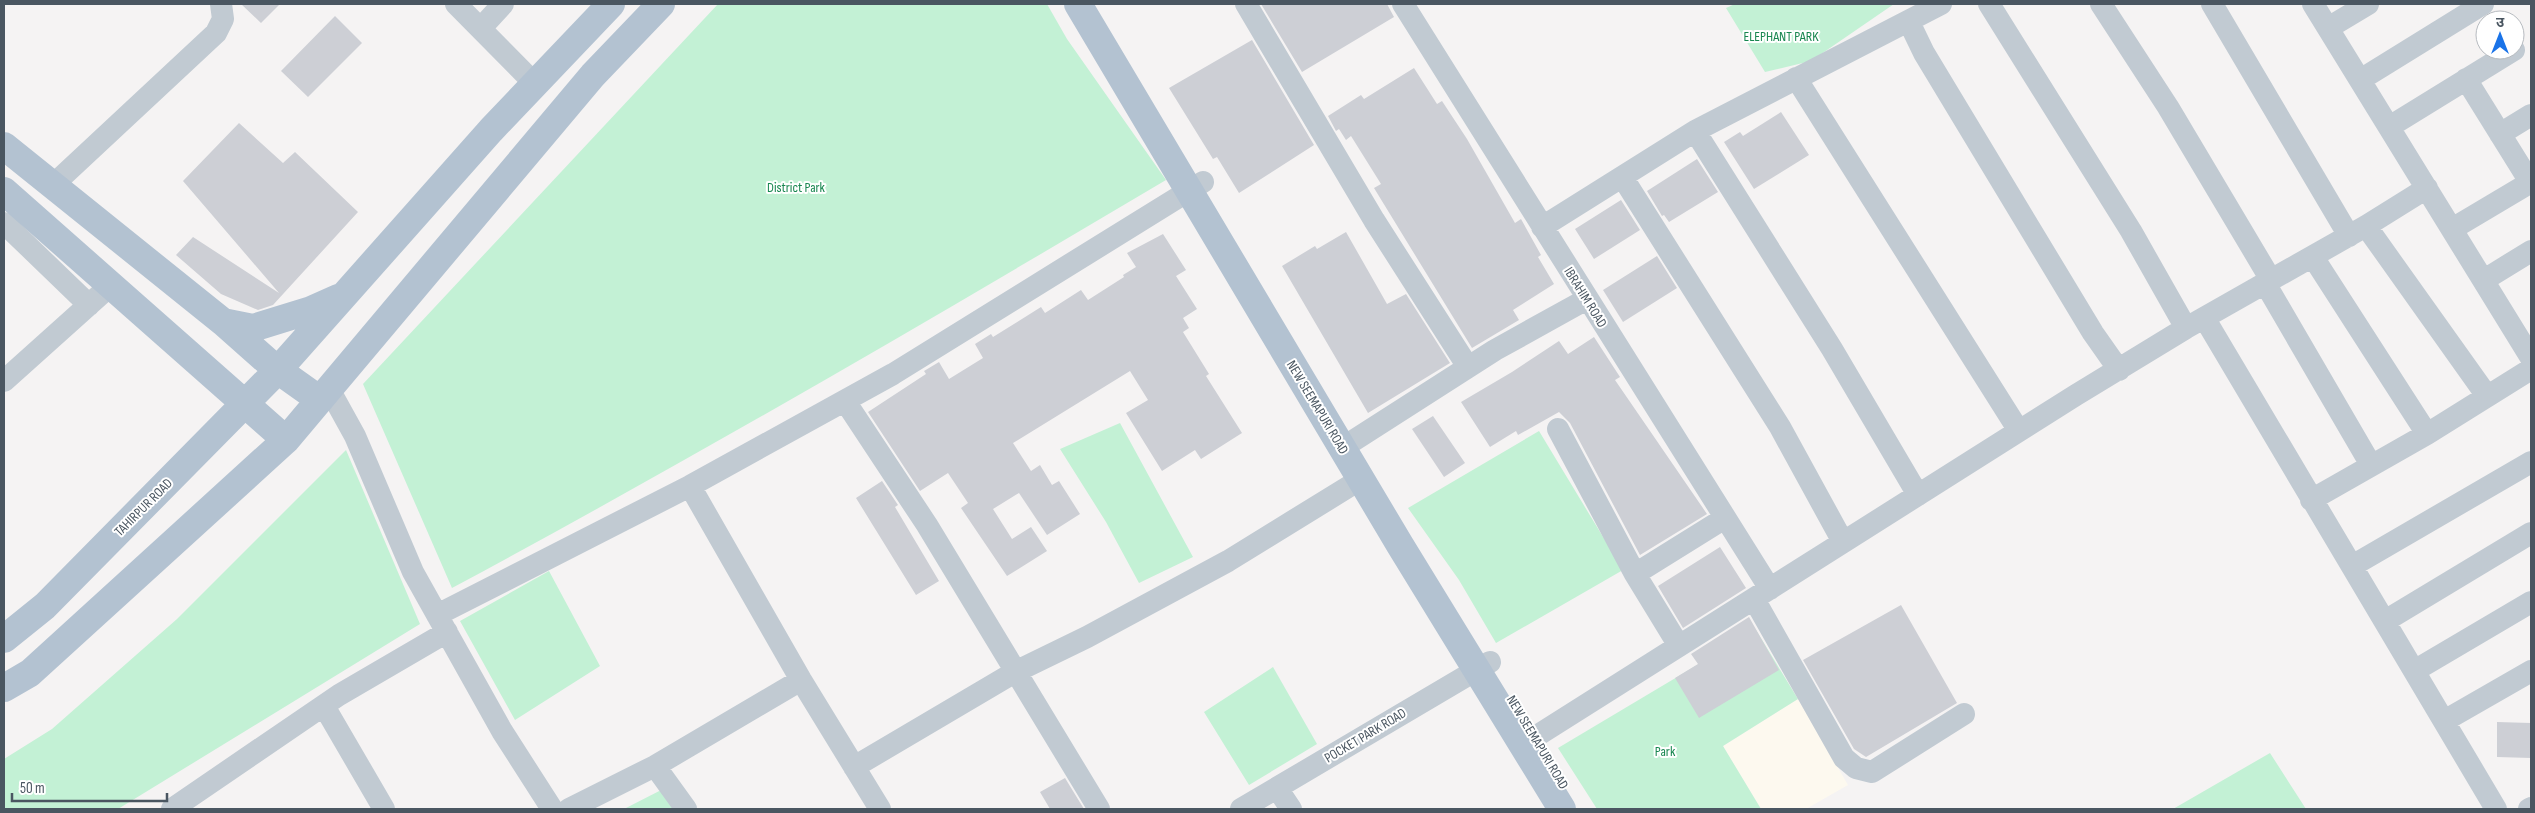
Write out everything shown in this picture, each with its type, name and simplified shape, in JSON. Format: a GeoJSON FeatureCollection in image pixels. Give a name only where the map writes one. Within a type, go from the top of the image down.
{"type":"FeatureCollection","features":[{"type":"Feature","properties":{"kind":"main road","name":"TAHIRPUR ROAD"},"geometry":{"type":"LineString","coordinates":[[4,639],[45,606],[278,370],[535,84],[611,4]]}},
{"type":"Feature","properties":{"kind":"main road"},"geometry":{"type":"LineString","coordinates":[[4,688],[30,673],[286,440],[593,75],[661,4]]}},
{"type":"Feature","properties":{"kind":"main road","name":"NEW SEEMAPURI ROAD"},"geometry":{"type":"LineString","coordinates":[[1078,4],[1196,186],[1348,444],[1483,666],[1562,809]]}},
{"type":"Feature","properties":{"kind":"main road","name":"NEW SEEMAPURI ROAD"},"geometry":{"type":"LineString","coordinates":[[1100,4],[1196,186]]}},
{"type":"Feature","properties":{"kind":"main road"},"geometry":{"type":"LineString","coordinates":[[4,146],[223,322],[278,370],[324,394]]}},
{"type":"Feature","properties":{"kind":"main road"},"geometry":{"type":"LineString","coordinates":[[4,191],[286,440]]}},
{"type":"Feature","properties":{"kind":"main road"},"geometry":{"type":"LineString","coordinates":[[223,322],[253,328],[311,310],[344,296]]}},
{"type":"Feature","properties":{"kind":"main road","name":"NEW SEEMAPURI ROAD"},"geometry":{"type":"LineString","coordinates":[[1348,444],[1361,479],[1483,666],[1535,737],[1578,809]]}},
{"type":"Feature","properties":{"kind":"street"},"geometry":{"type":"LineString","coordinates":[[53,185],[216,33],[223,19],[221,4]]}},
{"type":"Feature","properties":{"kind":"street"},"geometry":{"type":"LineString","coordinates":[[456,4],[535,84]]}},
{"type":"Feature","properties":{"kind":"street"},"geometry":{"type":"LineString","coordinates":[[480,28],[503,4]]}},
{"type":"Feature","properties":{"kind":"street"},"geometry":{"type":"LineString","coordinates":[[1246,4],[1384,236],[1468,367]]}},
{"type":"Feature","properties":{"kind":"street","name":"IBRAHIM ROAD"},"geometry":{"type":"LineString","coordinates":[[1403,4],[1725,518],[1844,758],[1856,768],[1872,772],[1964,714]]}},
{"type":"Feature","properties":{"kind":"street"},"geometry":{"type":"LineString","coordinates":[[1542,227],[1696,131],[1941,4]]}},
{"type":"Feature","properties":{"kind":"street"},"geometry":{"type":"LineString","coordinates":[[1989,4],[2131,231],[2196,324],[2311,500],[2496,809]]}},
{"type":"Feature","properties":{"kind":"street"},"geometry":{"type":"LineString","coordinates":[[2101,4],[2168,106],[2371,465]]}},
{"type":"Feature","properties":{"kind":"street"},"geometry":{"type":"LineString","coordinates":[[2212,4],[2358,231],[2487,396]]}},
{"type":"Feature","properties":{"kind":"street"},"geometry":{"type":"LineString","coordinates":[[2313,4],[2484,280],[2523,326],[2531,358]]}},
{"type":"Feature","properties":{"kind":"street"},"geometry":{"type":"LineString","coordinates":[[2328,28],[2368,4]]}},
{"type":"Feature","properties":{"kind":"street"},"geometry":{"type":"LineString","coordinates":[[2360,80],[2483,4]]}},
{"type":"Feature","properties":{"kind":"street"},"geometry":{"type":"LineString","coordinates":[[1909,22],[1924,53],[2093,333],[2119,370]]}},
{"type":"Feature","properties":{"kind":"street"},"geometry":{"type":"LineString","coordinates":[[2389,127],[2497,60]]}},
{"type":"Feature","properties":{"kind":"street"},"geometry":{"type":"LineString","coordinates":[[1796,78],[2020,431]]}},
{"type":"Feature","properties":{"kind":"street"},"geometry":{"type":"LineString","coordinates":[[2452,229],[2531,182],[2466,79]]}},
{"type":"Feature","properties":{"kind":"street"},"geometry":{"type":"LineString","coordinates":[[2500,134],[2531,115]]}},
{"type":"Feature","properties":{"kind":"street"},"geometry":{"type":"LineString","coordinates":[[1696,131],[1832,349],[1918,495]]}},
{"type":"Feature","properties":{"kind":"street"},"geometry":{"type":"LineString","coordinates":[[1623,178],[1780,427],[1843,542]]}},
{"type":"Feature","properties":{"kind":"street"},"geometry":{"type":"LineString","coordinates":[[172,809],[442,624],[893,374],[1196,186]]}},
{"type":"Feature","properties":{"kind":"street"},"geometry":{"type":"LineString","coordinates":[[1535,737],[2119,370],[2268,281],[2358,231],[2427,188]]}},
{"type":"Feature","properties":{"kind":"street"},"geometry":{"type":"LineString","coordinates":[[4,223],[89,305]]}},
{"type":"Feature","properties":{"kind":"street"},"geometry":{"type":"LineString","coordinates":[[2484,280],[2531,251]]}},
{"type":"Feature","properties":{"kind":"street"},"geometry":{"type":"LineString","coordinates":[[2313,257],[2427,434]]}},
{"type":"Feature","properties":{"kind":"street"},"geometry":{"type":"LineString","coordinates":[[4,381],[112,285]]}},
{"type":"Feature","properties":{"kind":"street"},"geometry":{"type":"LineString","coordinates":[[1348,444],[1468,367],[1587,299]]}},
{"type":"Feature","properties":{"kind":"street"},"geometry":{"type":"LineString","coordinates":[[2311,500],[2427,434],[2531,369]]}},
{"type":"Feature","properties":{"kind":"street"},"geometry":{"type":"LineString","coordinates":[[324,394],[355,436],[413,572],[502,731],[552,809]]}},
{"type":"Feature","properties":{"kind":"street"},"geometry":{"type":"LineString","coordinates":[[845,400],[927,525],[1099,809]]}},
{"type":"Feature","properties":{"kind":"street"},"geometry":{"type":"LineString","coordinates":[[1558,429],[1635,574],[1679,646]]}},
{"type":"Feature","properties":{"kind":"street"},"geometry":{"type":"LineString","coordinates":[[2352,566],[2531,462]]}},
{"type":"Feature","properties":{"kind":"street"},"geometry":{"type":"LineString","coordinates":[[854,767],[1015,672],[1087,637],[1228,562],[1361,479]]}},
{"type":"Feature","properties":{"kind":"street"},"geometry":{"type":"LineString","coordinates":[[690,486],[801,680],[880,809]]}},
{"type":"Feature","properties":{"kind":"street"},"geometry":{"type":"LineString","coordinates":[[1635,574],[1725,518]]}},
{"type":"Feature","properties":{"kind":"street"},"geometry":{"type":"LineString","coordinates":[[2385,621],[2531,533]]}},
{"type":"Feature","properties":{"kind":"street"},"geometry":{"type":"LineString","coordinates":[[2414,671],[2531,602]]}},
{"type":"Feature","properties":{"kind":"street","name":"POCKET PARK ROAD"},"geometry":{"type":"LineString","coordinates":[[1241,809],[1483,666]]}},
{"type":"Feature","properties":{"kind":"street"},"geometry":{"type":"LineString","coordinates":[[2444,721],[2531,671]]}},
{"type":"Feature","properties":{"kind":"street"},"geometry":{"type":"LineString","coordinates":[[569,809],[655,766],[801,680]]}},
{"type":"Feature","properties":{"kind":"street"},"geometry":{"type":"LineString","coordinates":[[324,706],[384,809]]}},
{"type":"Feature","properties":{"kind":"street"},"geometry":{"type":"LineString","coordinates":[[655,766],[686,809]]}},
{"type":"Feature","properties":{"kind":"street"},"geometry":{"type":"LineString","coordinates":[[1277,788],[1291,809]]}},
{"type":"Feature","properties":{"kind":"shaded area"},"geometry":{"type":"Polygon","coordinates":[[[1798,699],[1848,785],[1806,809],[1761,809],[1723,746],[1798,699]]]}},
{"type":"Feature","properties":{"kind":"green space","name":"District Park"},"geometry":{"type":"Polygon","coordinates":[[[718,4],[1047,4],[1067,39],[1166,180],[811,388],[452,588],[363,384],[718,4]]]}},
{"type":"Feature","properties":{"kind":"green space","name":"ELEPHANT PARK"},"geometry":{"type":"Polygon","coordinates":[[[1735,4],[1894,4],[1811,61],[1765,72],[1726,8],[1735,4]]]}},
{"type":"Feature","properties":{"kind":"green space"},"geometry":{"type":"Polygon","coordinates":[[[1120,423],[1193,557],[1139,583],[1106,522],[1060,449],[1120,423]]]}},
{"type":"Feature","properties":{"kind":"green space"},"geometry":{"type":"Polygon","coordinates":[[[1539,431],[1623,570],[1496,643],[1459,580],[1408,508],[1539,431]]]}},
{"type":"Feature","properties":{"kind":"green space"},"geometry":{"type":"Polygon","coordinates":[[[346,450],[420,624],[118,809],[4,809],[4,759],[52,729],[177,619],[346,450]]]}},
{"type":"Feature","properties":{"kind":"green space"},"geometry":{"type":"Polygon","coordinates":[[[549,571],[600,666],[515,720],[460,621],[549,571]]]}},
{"type":"Feature","properties":{"kind":"green space","name":"Park"},"geometry":{"type":"Polygon","coordinates":[[[1756,630],[1798,699],[1723,746],[1761,809],[1597,809],[1558,748],[1756,630]]]}},
{"type":"Feature","properties":{"kind":"green space"},"geometry":{"type":"Polygon","coordinates":[[[1273,667],[1317,744],[1249,785],[1204,712],[1273,667]]]}},
{"type":"Feature","properties":{"kind":"green space"},"geometry":{"type":"Polygon","coordinates":[[[2270,753],[2306,809],[2173,809],[2270,753]]]}},
{"type":"Feature","properties":{"kind":"green space"},"geometry":{"type":"Polygon","coordinates":[[[671,785],[686,809],[624,809],[671,785]]]}},
{"type":"Feature","properties":{"kind":"building"},"geometry":{"type":"Polygon","coordinates":[[[241,4],[280,4],[261,23],[241,4]]]}},
{"type":"Feature","properties":{"kind":"building"},"geometry":{"type":"Polygon","coordinates":[[[1261,4],[1387,4],[1394,17],[1302,72],[1261,4]]]}},
{"type":"Feature","properties":{"kind":"building"},"geometry":{"type":"Polygon","coordinates":[[[335,16],[362,43],[308,97],[281,71],[335,16]]]}},
{"type":"Feature","properties":{"kind":"building"},"geometry":{"type":"Polygon","coordinates":[[[1252,40],[1314,145],[1239,193],[1217,157],[1213,159],[1169,88],[1252,40]]]}},
{"type":"Feature","properties":{"kind":"building"},"geometry":{"type":"Polygon","coordinates":[[[1414,68],[1437,104],[1442,101],[1467,139],[1515,223],[1521,219],[1541,255],[1538,257],[1554,284],[1513,310],[1519,320],[1472,348],[1374,188],[1381,184],[1351,136],[1346,140],[1339,129],[1336,131],[1328,116],[1361,95],[1364,99],[1414,68]]]}},
{"type":"Feature","properties":{"kind":"building"},"geometry":{"type":"Polygon","coordinates":[[[1781,112],[1809,155],[1754,189],[1724,142],[1740,132],[1743,136],[1781,112]]]}},
{"type":"Feature","properties":{"kind":"building"},"geometry":{"type":"Polygon","coordinates":[[[239,123],[283,163],[295,152],[358,212],[273,305],[258,310],[221,294],[176,255],[193,237],[279,293],[183,181],[239,123]]]}},
{"type":"Feature","properties":{"kind":"building"},"geometry":{"type":"Polygon","coordinates":[[[1697,159],[1718,192],[1669,222],[1664,215],[1662,216],[1647,191],[1697,159]]]}},
{"type":"Feature","properties":{"kind":"building"},"geometry":{"type":"Polygon","coordinates":[[[1621,200],[1640,230],[1594,259],[1575,229],[1621,200]]]}},
{"type":"Feature","properties":{"kind":"building"},"geometry":{"type":"Polygon","coordinates":[[[1346,232],[1387,304],[1406,294],[1450,363],[1368,413],[1282,266],[1315,246],[1317,249],[1346,232]]]}},
{"type":"Feature","properties":{"kind":"building"},"geometry":{"type":"Polygon","coordinates":[[[1163,234],[1186,270],[1176,276],[1197,309],[1183,318],[1189,328],[1183,332],[1209,374],[1206,376],[1242,433],[1201,459],[1195,450],[1162,471],[1126,413],[1148,400],[1130,371],[1013,443],[1031,471],[1040,465],[1052,485],[1059,481],[1080,514],[1047,535],[1019,493],[993,509],[1012,539],[1031,527],[1047,551],[1007,576],[961,508],[968,503],[948,473],[920,491],[868,412],[926,374],[924,371],[939,362],[949,379],[983,358],[975,344],[991,334],[993,337],[1041,307],[1045,313],[1081,290],[1088,300],[1136,267],[1127,253],[1163,234]]]}},
{"type":"Feature","properties":{"kind":"building"},"geometry":{"type":"Polygon","coordinates":[[[1657,256],[1677,288],[1623,322],[1603,290],[1657,256]]]}},
{"type":"Feature","properties":{"kind":"building"},"geometry":{"type":"Polygon","coordinates":[[[1594,337],[1620,377],[1615,380],[1707,514],[1640,555],[1570,423],[1559,412],[1518,435],[1516,431],[1490,447],[1461,402],[1559,341],[1568,354],[1594,337]]]}},
{"type":"Feature","properties":{"kind":"building"},"geometry":{"type":"Polygon","coordinates":[[[1433,416],[1465,463],[1444,477],[1412,429],[1433,416]]]}},
{"type":"Feature","properties":{"kind":"building"},"geometry":{"type":"Polygon","coordinates":[[[882,481],[898,505],[895,507],[939,581],[916,595],[856,498],[882,481]]]}},
{"type":"Feature","properties":{"kind":"building"},"geometry":{"type":"Polygon","coordinates":[[[1720,547],[1746,588],[1683,628],[1658,586],[1720,547]]]}},
{"type":"Feature","properties":{"kind":"building"},"geometry":{"type":"Polygon","coordinates":[[[1901,605],[1957,703],[1866,757],[1854,749],[1803,660],[1901,605]]]}},
{"type":"Feature","properties":{"kind":"building"},"geometry":{"type":"Polygon","coordinates":[[[1749,617],[1779,670],[1699,718],[1675,678],[1698,664],[1691,654],[1749,617]]]}},
{"type":"Feature","properties":{"kind":"building"},"geometry":{"type":"Polygon","coordinates":[[[2497,722],[2531,723],[2531,758],[2497,757],[2497,722]]]}},
{"type":"Feature","properties":{"kind":"building"},"geometry":{"type":"Polygon","coordinates":[[[1065,778],[1084,809],[1050,809],[1040,792],[1065,778]]]}}]}
